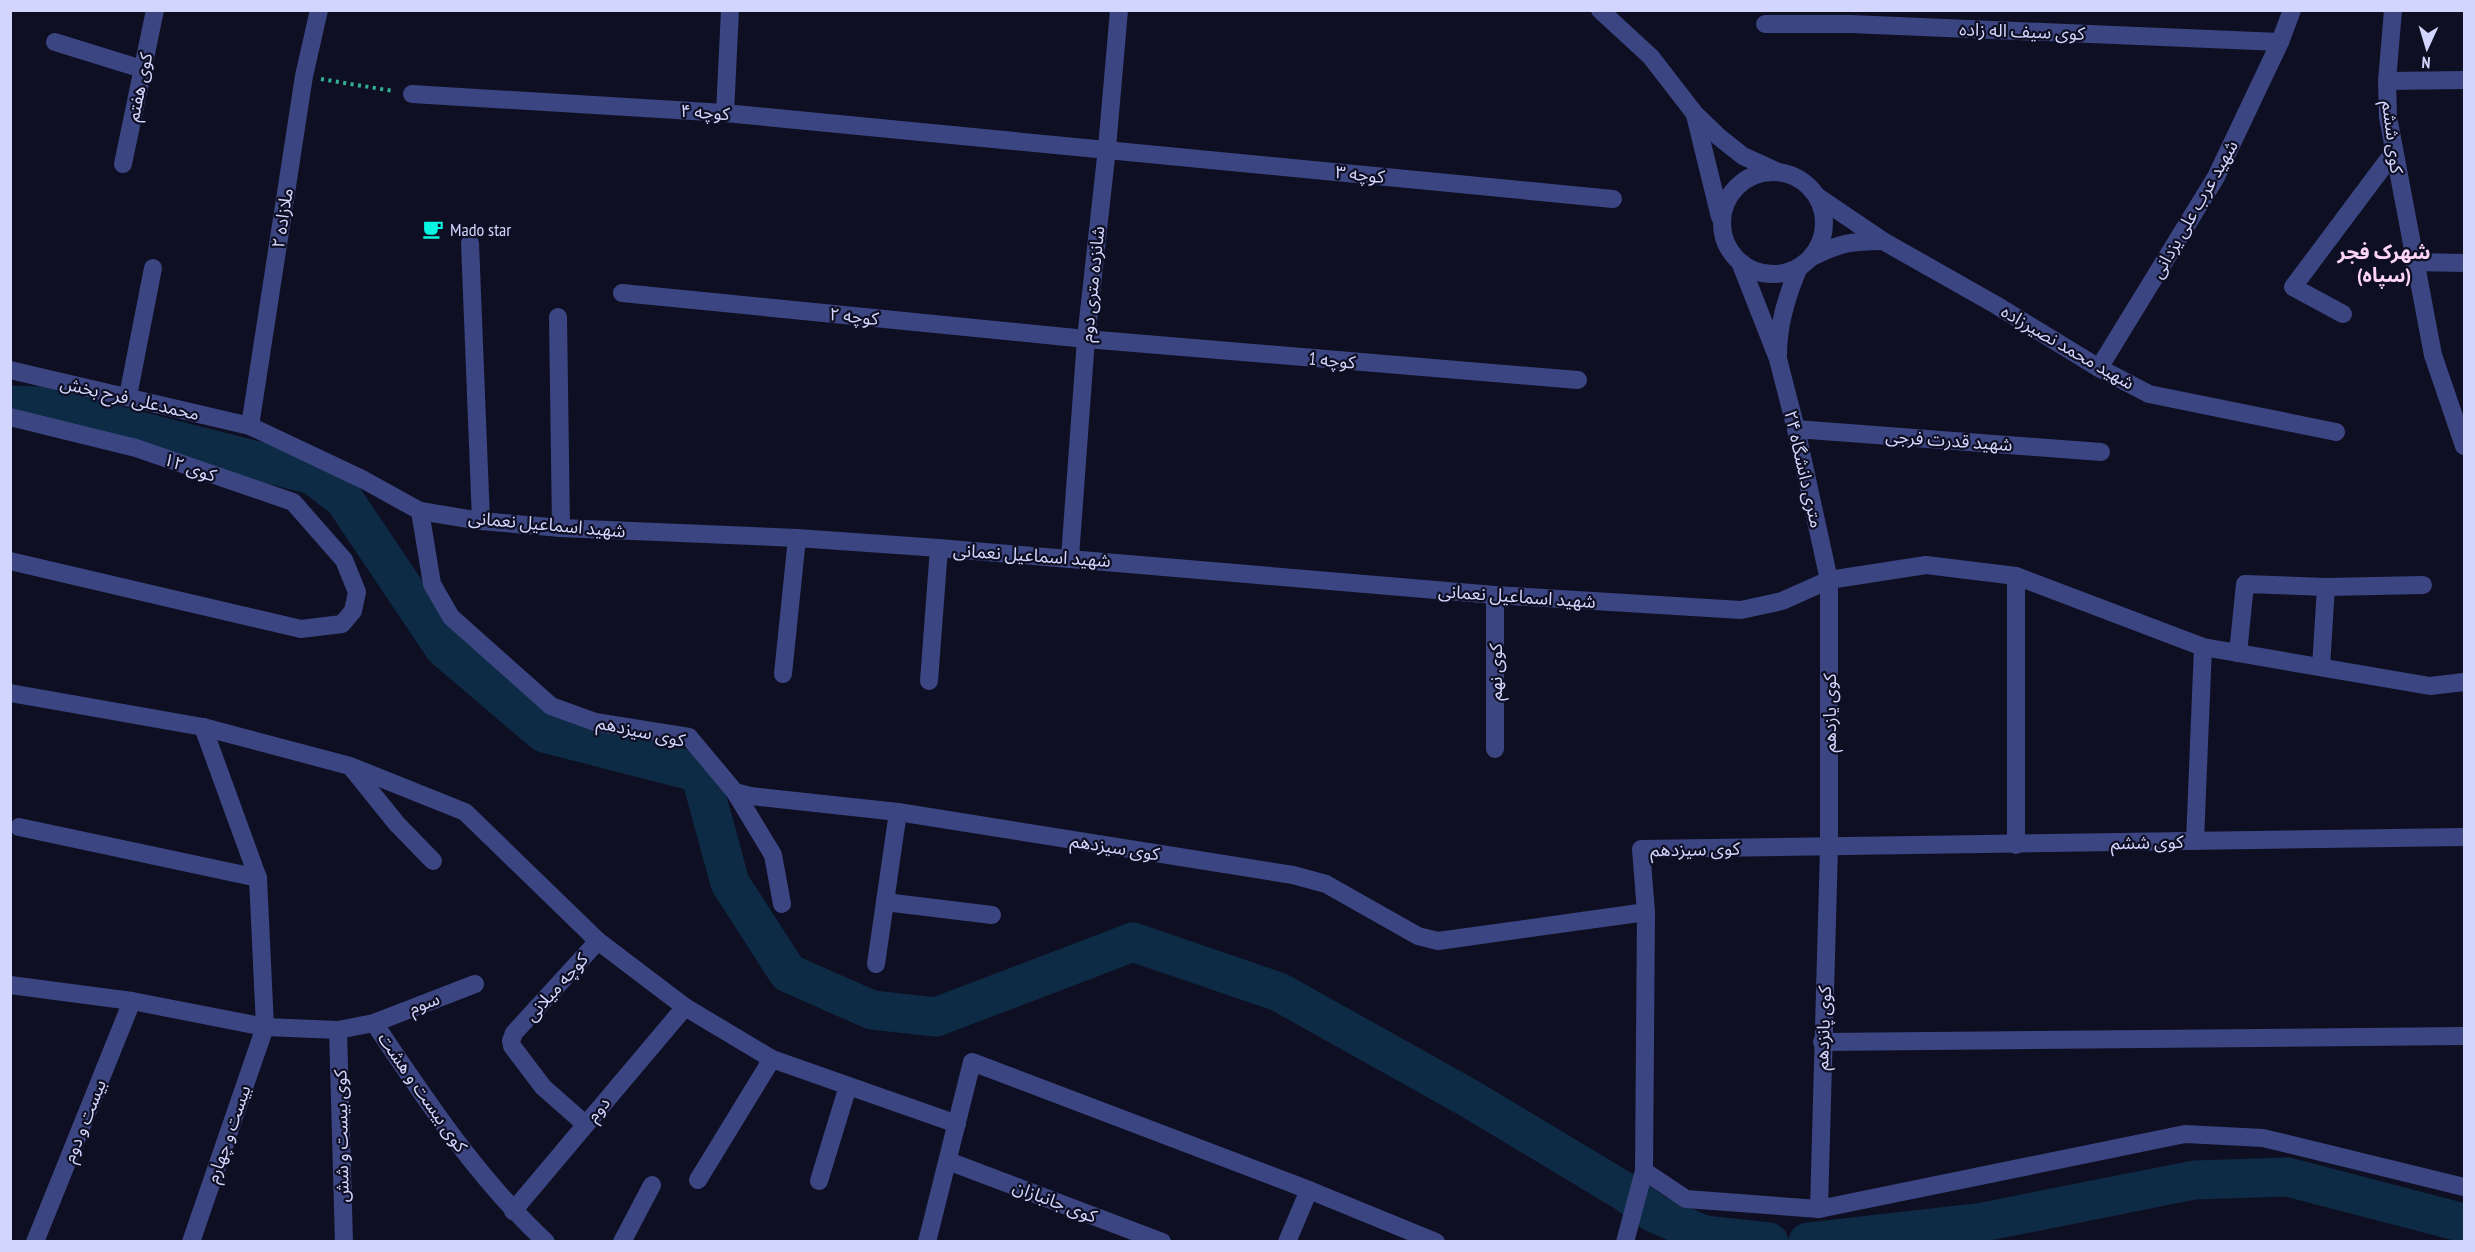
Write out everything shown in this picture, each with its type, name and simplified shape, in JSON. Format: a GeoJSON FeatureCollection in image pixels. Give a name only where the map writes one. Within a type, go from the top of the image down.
{"type":"FeatureCollection","features":[{"type":"Feature","properties":{"kind":"street","name":"کوی هفتم"},"geometry":{"type":"LineString","coordinates":[[123,164],[155,10]]}},
{"type":"Feature","properties":{"kind":"street","name":"ملازاده ۲"},"geometry":{"type":"LineString","coordinates":[[250,426],[304,76],[319,10]]}},
{"type":"Feature","properties":{"kind":"street"},"geometry":{"type":"LineString","coordinates":[[725,113],[730,10]]}},
{"type":"Feature","properties":{"kind":"street","name":"شانزده متری دوم"},"geometry":{"type":"LineString","coordinates":[[1070,557],[1086,339],[1107,148],[1119,10]]}},
{"type":"Feature","properties":{"kind":"street"},"geometry":{"type":"LineString","coordinates":[[1600,10],[1651,57],[1695,114],[1719,137],[1743,156],[1776,171],[1793,175],[1807,184],[1818,197],[1824,213],[1825,229],[1820,244],[1806,262]]}},
{"type":"Feature","properties":{"kind":"street","name":"شهید عرب علی یزدانی"},"geometry":{"type":"LineString","coordinates":[[2099,368],[2216,177],[2280,42],[2292,10]]}},
{"type":"Feature","properties":{"kind":"street","name":"کوی ششم"},"geometry":{"type":"LineString","coordinates":[[2393,10],[2387,81],[2388,117],[2433,355],[2464,446]]}},
{"type":"Feature","properties":{"kind":"street","name":"کوی سیف اله زاده"},"geometry":{"type":"LineString","coordinates":[[1765,24],[1851,24],[2280,42]]}},
{"type":"Feature","properties":{"kind":"street"},"geometry":{"type":"LineString","coordinates":[[55,42],[142,69]]}},
{"type":"Feature","properties":{"kind":"street"},"geometry":{"type":"LineString","coordinates":[[2387,81],[2464,80]]}},
{"type":"Feature","properties":{"kind":"street","name":"کوچه ۴"},"geometry":{"type":"LineString","coordinates":[[412,94],[725,113],[1107,148]]}},
{"type":"Feature","properties":{"kind":"street"},"geometry":{"type":"LineString","coordinates":[[1695,114],[1726,243],[1740,262],[1753,271],[1769,274],[1785,273],[1839,244],[1883,241]]}},
{"type":"Feature","properties":{"kind":"street","name":"کوچه ۳"},"geometry":{"type":"LineString","coordinates":[[1107,148],[1613,199]]}},
{"type":"Feature","properties":{"kind":"street"},"geometry":{"type":"LineString","coordinates":[[2343,314],[2293,287],[2394,152]]}},
{"type":"Feature","properties":{"kind":"street"},"geometry":{"type":"LineString","coordinates":[[1721,220],[1724,205],[1732,191],[1743,180],[1759,173],[1776,171]]}},
{"type":"Feature","properties":{"kind":"street","name":"شهید محمد نصیرزاده"},"geometry":{"type":"LineString","coordinates":[[1818,197],[1883,241],[1996,305],[2099,368],[2149,394],[2336,432]]}},
{"type":"Feature","properties":{"kind":"street"},"geometry":{"type":"LineString","coordinates":[[470,243],[481,520]]}},
{"type":"Feature","properties":{"kind":"street"},"geometry":{"type":"LineString","coordinates":[[2414,261],[2464,263]]}},
{"type":"Feature","properties":{"kind":"street","name":"۲۴ متری دانشگاه"},"geometry":{"type":"LineString","coordinates":[[1740,262],[1778,359],[1829,580]]}},
{"type":"Feature","properties":{"kind":"street","name":"۲۴ متری دانشگاه"},"geometry":{"type":"LineString","coordinates":[[1778,359],[1782,320],[1789,292],[1806,262]]}},
{"type":"Feature","properties":{"kind":"street"},"geometry":{"type":"LineString","coordinates":[[128,396],[153,268]]}},
{"type":"Feature","properties":{"kind":"street","name":"کوچه ۲"},"geometry":{"type":"LineString","coordinates":[[622,293],[1086,339]]}},
{"type":"Feature","properties":{"kind":"street"},"geometry":{"type":"LineString","coordinates":[[558,317],[561,528]]}},
{"type":"Feature","properties":{"kind":"street","name":"کوچه 1"},"geometry":{"type":"LineString","coordinates":[[1086,339],[1578,380]]}},
{"type":"Feature","properties":{"kind":"street","name":"محمدعلی فرح بخش"},"geometry":{"type":"LineString","coordinates":[[10,370],[250,426]]}},
{"type":"Feature","properties":{"kind":"street","name":"کوی ۱۲"},"geometry":{"type":"LineString","coordinates":[[10,417],[136,448],[293,502],[344,560],[357,592],[353,611],[342,624],[302,628],[10,561]]}},
{"type":"Feature","properties":{"kind":"street","name":"شهید اسماعیل نعمانی"},"geometry":{"type":"LineString","coordinates":[[250,426],[364,480],[420,511],[481,520],[561,528],[797,538],[1070,557],[1495,595],[1741,610],[1782,601],[1829,580],[1926,565],[2016,576],[2203,647],[2430,686],[2464,682]]}},
{"type":"Feature","properties":{"kind":"street","name":"شهید قدرت فرجی"},"geometry":{"type":"LineString","coordinates":[[1796,429],[2101,452]]}},
{"type":"Feature","properties":{"kind":"street","name":"کوی سیزدهم"},"geometry":{"type":"LineString","coordinates":[[420,511],[432,584],[451,617],[551,706],[595,722],[689,737],[735,792],[766,799],[897,812],[1293,875],[1326,884],[1418,936],[1438,941],[1646,912],[1641,849],[1829,847]]}},
{"type":"Feature","properties":{"kind":"street"},"geometry":{"type":"LineString","coordinates":[[783,674],[797,538]]}},
{"type":"Feature","properties":{"kind":"street"},"geometry":{"type":"LineString","coordinates":[[929,681],[939,548]]}},
{"type":"Feature","properties":{"kind":"street"},"geometry":{"type":"LineString","coordinates":[[2016,576],[2016,845]]}},
{"type":"Feature","properties":{"kind":"street","name":"کوی یازدهم"},"geometry":{"type":"LineString","coordinates":[[1829,580],[1829,847]]}},
{"type":"Feature","properties":{"kind":"street"},"geometry":{"type":"LineString","coordinates":[[2238,653],[2245,584],[2423,585]]}},
{"type":"Feature","properties":{"kind":"street"},"geometry":{"type":"LineString","coordinates":[[2321,667],[2326,586]]}},
{"type":"Feature","properties":{"kind":"street","name":"کوی نهم"},"geometry":{"type":"LineString","coordinates":[[1495,595],[1495,749]]}},
{"type":"Feature","properties":{"kind":"street"},"geometry":{"type":"LineString","coordinates":[[2195,841],[2203,647]]}},
{"type":"Feature","properties":{"kind":"street"},"geometry":{"type":"LineString","coordinates":[[10,693],[203,727],[350,766],[465,812],[598,941],[685,1007],[772,1059],[957,1124]]}},
{"type":"Feature","properties":{"kind":"street"},"geometry":{"type":"LineString","coordinates":[[203,727],[258,878],[265,1027]]}},
{"type":"Feature","properties":{"kind":"street"},"geometry":{"type":"LineString","coordinates":[[350,766],[397,824],[433,861]]}},
{"type":"Feature","properties":{"kind":"street"},"geometry":{"type":"LineString","coordinates":[[735,792],[773,855],[782,904]]}},
{"type":"Feature","properties":{"kind":"street"},"geometry":{"type":"LineString","coordinates":[[876,964],[897,812]]}},
{"type":"Feature","properties":{"kind":"street"},"geometry":{"type":"LineString","coordinates":[[19,827],[258,878]]}},
{"type":"Feature","properties":{"kind":"street","name":"کوی ششم"},"geometry":{"type":"LineString","coordinates":[[1829,847],[2464,837]]}},
{"type":"Feature","properties":{"kind":"street","name":"کوی پانزدهم"},"geometry":{"type":"LineString","coordinates":[[1819,1209],[1829,847]]}},
{"type":"Feature","properties":{"kind":"street"},"geometry":{"type":"LineString","coordinates":[[885,902],[992,915]]}},
{"type":"Feature","properties":{"kind":"street"},"geometry":{"type":"LineString","coordinates":[[1628,1237],[1644,1171],[1646,912]]}},
{"type":"Feature","properties":{"kind":"street","name":"کوچه میلانی"},"geometry":{"type":"LineString","coordinates":[[585,1124],[543,1087],[510,1041],[514,1033],[598,941]]}},
{"type":"Feature","properties":{"kind":"street","name":"سوم"},"geometry":{"type":"LineString","coordinates":[[374,1023],[475,984]]}},
{"type":"Feature","properties":{"kind":"street","name":"کوی بیست و هشت"},"geometry":{"type":"LineString","coordinates":[[10,985],[132,1001],[265,1027],[338,1030],[374,1023],[446,1128],[513,1211],[546,1242]]}},
{"type":"Feature","properties":{"kind":"street","name":"بیست و دوم"},"geometry":{"type":"LineString","coordinates":[[35,1242],[132,1001]]}},
{"type":"Feature","properties":{"kind":"street","name":"دوم"},"geometry":{"type":"LineString","coordinates":[[513,1211],[685,1007]]}},
{"type":"Feature","properties":{"kind":"street","name":"بیست و چهارم"},"geometry":{"type":"LineString","coordinates":[[191,1242],[265,1027]]}},
{"type":"Feature","properties":{"kind":"street","name":"کوی بیست و شش"},"geometry":{"type":"LineString","coordinates":[[338,1030],[344,1242]]}},
{"type":"Feature","properties":{"kind":"street"},"geometry":{"type":"LineString","coordinates":[[1822,1042],[2464,1036]]}},
{"type":"Feature","properties":{"kind":"street"},"geometry":{"type":"LineString","coordinates":[[698,1180],[772,1059]]}},
{"type":"Feature","properties":{"kind":"street"},"geometry":{"type":"LineString","coordinates":[[927,1242],[972,1062],[1309,1190],[1436,1242]]}},
{"type":"Feature","properties":{"kind":"street"},"geometry":{"type":"LineString","coordinates":[[819,1181],[848,1086]]}},
{"type":"Feature","properties":{"kind":"street"},"geometry":{"type":"LineString","coordinates":[[1644,1171],[1686,1199],[1819,1209],[2185,1134],[2263,1138],[2464,1187]]}},
{"type":"Feature","properties":{"kind":"street","name":"کوی جانبازان"},"geometry":{"type":"LineString","coordinates":[[948,1161],[1162,1242]]}},
{"type":"Feature","properties":{"kind":"street"},"geometry":{"type":"LineString","coordinates":[[622,1242],[652,1185]]}},
{"type":"Feature","properties":{"kind":"street"},"geometry":{"type":"LineString","coordinates":[[1287,1242],[1309,1190]]}},
{"type":"Feature","properties":{"kind":"path"},"geometry":{"type":"LineString","coordinates":[[304,76],[412,94]]}},
{"type":"Feature","properties":{"kind":"waterway"},"geometry":{"type":"LineString","coordinates":[[10,405],[40,406],[313,475],[344,499],[444,648],[544,733],[700,773],[730,883],[788,973],[872,1010],[936,1017],[1133,942],[1279,992],[1472,1100],[1625,1192],[1654,1213],[1704,1235],[1769,1242]]}},
{"type":"Feature","properties":{"kind":"waterway"},"geometry":{"type":"LineString","coordinates":[[1808,1242],[1983,1222],[2194,1180],[2288,1177],[2464,1223]]}},
{"type":"Feature","properties":{"kind":"place","name":"Mado star"},"geometry":{"type":"Point","coordinates":[433,229]}},
{"type":"Feature","properties":{"kind":"district","name":"شهرک فجر (سپاه)"},"geometry":{"type":"Point","coordinates":[2384,264]}}]}
